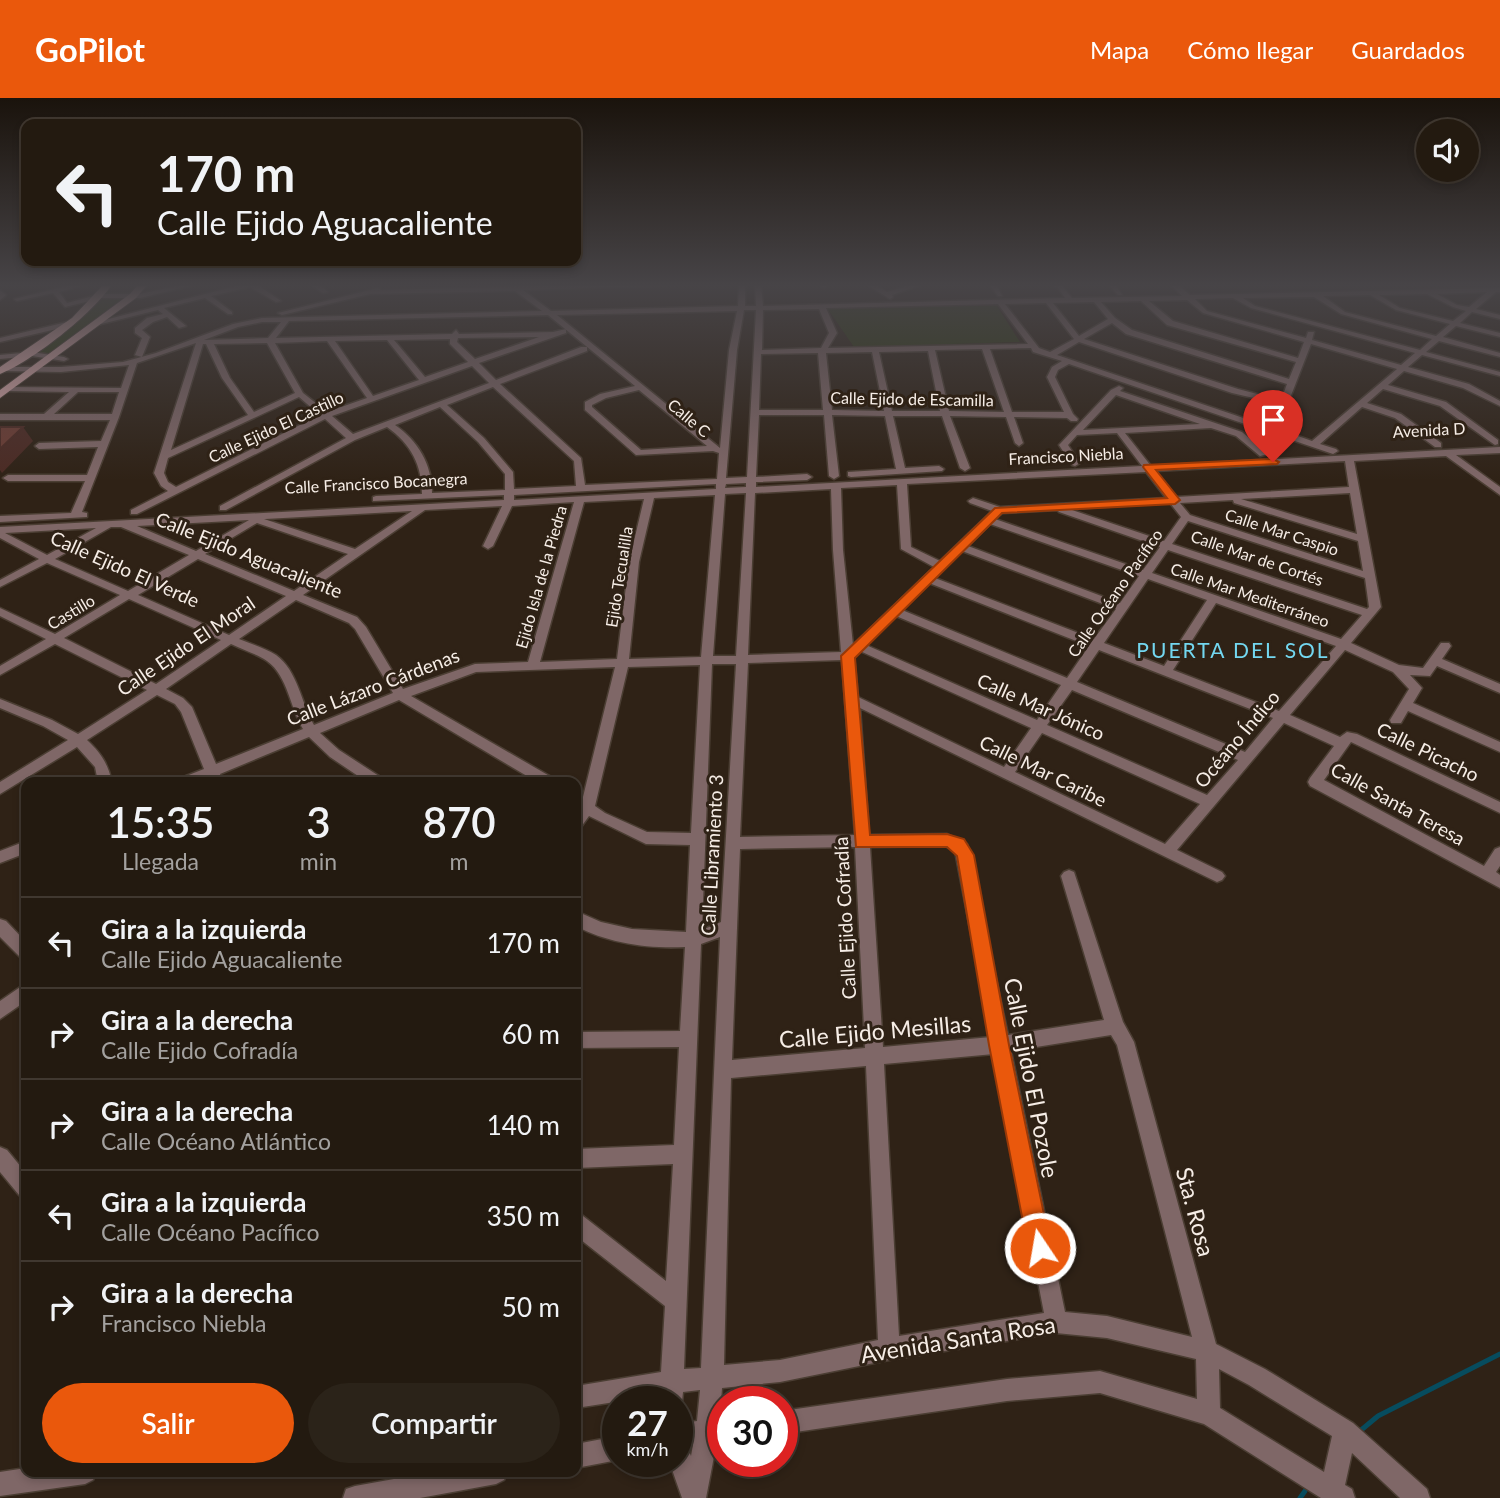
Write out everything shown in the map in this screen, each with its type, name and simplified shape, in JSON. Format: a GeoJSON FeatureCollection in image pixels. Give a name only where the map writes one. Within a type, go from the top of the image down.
{"type":"FeatureCollection","features":[{"type":"Feature","properties":{"kind":"main road"},"geometry":{"type":"LineString","coordinates":[[1,370],[31,349]]}},
{"type":"Feature","properties":{"kind":"main road"},"geometry":{"type":"LineString","coordinates":[[4,392],[61,349]]}},
{"type":"Feature","properties":{"kind":"street"},"geometry":{"type":"LineString","coordinates":[[75,516],[116,417],[140,349]]}},
{"type":"Feature","properties":{"kind":"street"},"geometry":{"type":"LineString","coordinates":[[0,357],[24,354],[105,360],[136,358],[161,349]]}},
{"type":"Feature","properties":{"kind":"street"},"geometry":{"type":"LineString","coordinates":[[1,370],[136,358],[171,349]]}},
{"type":"Feature","properties":{"kind":"street"},"geometry":{"type":"LineString","coordinates":[[175,491],[159,480],[198,349]]}},
{"type":"Feature","properties":{"kind":"street"},"geometry":{"type":"LineString","coordinates":[[205,349],[253,416]]}},
{"type":"Feature","properties":{"kind":"street"},"geometry":{"type":"LineString","coordinates":[[275,349],[300,394],[352,438]]}},
{"type":"Feature","properties":{"kind":"street"},"geometry":{"type":"LineString","coordinates":[[337,349],[372,400]]}},
{"type":"Feature","properties":{"kind":"street"},"geometry":{"type":"LineString","coordinates":[[397,349],[423,380]]}},
{"type":"Feature","properties":{"kind":"street"},"geometry":{"type":"LineString","coordinates":[[460,349],[578,460],[580,494]]}},
{"type":"Feature","properties":{"kind":"street","name":"Calle Ejido El Castillo"},"geometry":{"type":"LineString","coordinates":[[134,512],[325,416],[509,349]]}},
{"type":"Feature","properties":{"kind":"street"},"geometry":{"type":"LineString","coordinates":[[223,508],[352,438],[583,349]]}},
{"type":"Feature","properties":{"kind":"street","name":"Calle C"},"geometry":{"type":"LineString","coordinates":[[585,349],[596,355]]}},
{"type":"Feature","properties":{"kind":"street","name":"Calle C"},"geometry":{"type":"LineString","coordinates":[[589,349],[718,452]]}},
{"type":"Feature","properties":{"kind":"street","name":"Calle Libramiento 3"},"geometry":{"type":"LineString","coordinates":[[671,1386],[707,661],[723,486],[718,452],[736,349]]}},
{"type":"Feature","properties":{"kind":"street"},"geometry":{"type":"LineString","coordinates":[[758,352],[893,349]]}},
{"type":"Feature","properties":{"kind":"street"},"geometry":{"type":"LineString","coordinates":[[930,349],[945,413],[965,468]]}},
{"type":"Feature","properties":{"kind":"street"},"geometry":{"type":"LineString","coordinates":[[986,349],[1006,414],[1019,443]]}},
{"type":"Feature","properties":{"kind":"street"},"geometry":{"type":"LineString","coordinates":[[1038,349],[1333,451]]}},
{"type":"Feature","properties":{"kind":"street"},"geometry":{"type":"LineString","coordinates":[[1051,355],[1061,349]]}},
{"type":"Feature","properties":{"kind":"street"},"geometry":{"type":"LineString","coordinates":[[1110,349],[1236,391],[1284,403]]}},
{"type":"Feature","properties":{"kind":"street"},"geometry":{"type":"LineString","coordinates":[[1184,349],[1292,383]]}},
{"type":"Feature","properties":{"kind":"street"},"geometry":{"type":"LineString","coordinates":[[1260,349],[1300,361]]}},
{"type":"Feature","properties":{"kind":"street"},"geometry":{"type":"LineString","coordinates":[[1273,430],[1305,349]]}},
{"type":"Feature","properties":{"kind":"street"},"geometry":{"type":"LineString","coordinates":[[1335,349],[1465,386],[1500,404]]}},
{"type":"Feature","properties":{"kind":"street"},"geometry":{"type":"LineString","coordinates":[[1408,349],[1500,374]]}},
{"type":"Feature","properties":{"kind":"street"},"geometry":{"type":"LineString","coordinates":[[1314,444],[1425,349]]}},
{"type":"Feature","properties":{"kind":"street"},"geometry":{"type":"LineString","coordinates":[[1479,349],[1500,355]]}},
{"type":"Feature","properties":{"kind":"street"},"geometry":{"type":"LineString","coordinates":[[875,350],[901,476],[906,549],[941,566]]}},
{"type":"Feature","properties":{"kind":"street","name":"Calle Ejido Cofradía"},"geometry":{"type":"LineString","coordinates":[[823,351],[835,480],[837,558],[853,651],[853,700],[889,1349]]}},
{"type":"Feature","properties":{"kind":"street","name":"Calle Libramiento 3"},"geometry":{"type":"LineString","coordinates":[[712,1386],[728,926],[758,352]]}},
{"type":"Feature","properties":{"kind":"street"},"geometry":{"type":"LineString","coordinates":[[1068,361],[1055,369],[1051,377],[1064,404],[1081,425]]}},
{"type":"Feature","properties":{"kind":"street"},"geometry":{"type":"LineString","coordinates":[[1075,463],[1063,445],[1122,384]]}},
{"type":"Feature","properties":{"kind":"street"},"geometry":{"type":"LineString","coordinates":[[1382,386],[1443,404],[1498,444]]}},
{"type":"Feature","properties":{"kind":"street"},"geometry":{"type":"LineString","coordinates":[[636,388],[603,396],[589,404],[588,408],[639,453],[718,452]]}},
{"type":"Feature","properties":{"kind":"street"},"geometry":{"type":"LineString","coordinates":[[4,392],[125,390]]}},
{"type":"Feature","properties":{"kind":"street"},"geometry":{"type":"LineString","coordinates":[[45,418],[75,391]]}},
{"type":"Feature","properties":{"kind":"street"},"geometry":{"type":"LineString","coordinates":[[1114,393],[1240,434],[1263,454]]}},
{"type":"Feature","properties":{"kind":"street"},"geometry":{"type":"LineString","coordinates":[[165,456],[300,394]]}},
{"type":"Feature","properties":{"kind":"street"},"geometry":{"type":"LineString","coordinates":[[729,394],[756,395]]}},
{"type":"Feature","properties":{"kind":"street"},"geometry":{"type":"LineString","coordinates":[[441,404],[481,440],[507,469],[510,497],[488,546]]}},
{"type":"Feature","properties":{"kind":"street"},"geometry":{"type":"LineString","coordinates":[[1361,404],[1402,418],[1438,445]]}},
{"type":"Feature","properties":{"kind":"street"},"geometry":{"type":"LineString","coordinates":[[1143,430],[1161,408]]}},
{"type":"Feature","properties":{"kind":"street"},"geometry":{"type":"LineString","coordinates":[[1084,410],[1094,413]]}},
{"type":"Feature","properties":{"kind":"street","name":"Calle Ejido de Escamilla"},"geometry":{"type":"LineString","coordinates":[[755,412],[1006,414],[1071,411]]}},
{"type":"Feature","properties":{"kind":"street"},"geometry":{"type":"LineString","coordinates":[[0,417],[116,417]]}},
{"type":"Feature","properties":{"kind":"street"},"geometry":{"type":"LineString","coordinates":[[1074,433],[1207,428],[1218,417]]}},
{"type":"Feature","properties":{"kind":"street"},"geometry":{"type":"LineString","coordinates":[[388,424],[405,435],[420,457],[428,477],[426,501]]}},
{"type":"Feature","properties":{"kind":"street","name":"Calle Océano Pacífico"},"geometry":{"type":"LineString","coordinates":[[1006,774],[1186,517],[1120,432]]}},
{"type":"Feature","properties":{"kind":"street"},"geometry":{"type":"LineString","coordinates":[[39,446],[104,444]]}},
{"type":"Feature","properties":{"kind":"street","name":"Avenida D"},"geometry":{"type":"LineString","coordinates":[[1363,453],[1438,445],[1498,444]]}},
{"type":"Feature","properties":{"kind":"street","name":"Avenida D"},"geometry":{"type":"LineString","coordinates":[[1363,453],[1448,453],[1498,444]]}},
{"type":"Feature","properties":{"kind":"street","name":"Francisco Niebla"},"geometry":{"type":"LineString","coordinates":[[901,476],[954,477],[1263,454],[1333,451],[1363,453]]}},
{"type":"Feature","properties":{"kind":"street","name":"Francisco Niebla"},"geometry":{"type":"LineString","coordinates":[[901,476],[945,468],[1349,458],[1363,453]]}},
{"type":"Feature","properties":{"kind":"street"},"geometry":{"type":"LineString","coordinates":[[1448,453],[1500,492]]}},
{"type":"Feature","properties":{"kind":"street"},"geometry":{"type":"LineString","coordinates":[[1349,458],[1375,607],[1369,614]]}},
{"type":"Feature","properties":{"kind":"street","name":"Calle Francisco Bocanegra"},"geometry":{"type":"LineString","coordinates":[[0,519],[580,494],[901,476]]}},
{"type":"Feature","properties":{"kind":"street"},"geometry":{"type":"LineString","coordinates":[[8,478],[89,478]]}},
{"type":"Feature","properties":{"kind":"street","name":"Calle Francisco Bocanegra"},"geometry":{"type":"LineString","coordinates":[[580,494],[650,495],[723,486]]}},
{"type":"Feature","properties":{"kind":"street"},"geometry":{"type":"LineString","coordinates":[[973,501],[999,510],[1354,490]]}},
{"type":"Feature","properties":{"kind":"street","name":"Ejido Isla de la Piedra"},"geometry":{"type":"LineString","coordinates":[[533,665],[580,494]]}},
{"type":"Feature","properties":{"kind":"street","name":"Ejido Tecualilla"},"geometry":{"type":"LineString","coordinates":[[582,802],[622,665],[634,562],[650,495]]}},
{"type":"Feature","properties":{"kind":"street"},"geometry":{"type":"LineString","coordinates":[[1226,498],[1363,539]]}},
{"type":"Feature","properties":{"kind":"street","name":"Calle Francisco Bocanegra"},"geometry":{"type":"LineString","coordinates":[[0,532],[116,523],[261,517],[426,501]]}},
{"type":"Feature","properties":{"kind":"street","name":"Calle Ejido El Moral"},"geometry":{"type":"LineString","coordinates":[[0,789],[158,689],[426,501]]}},
{"type":"Feature","properties":{"kind":"street","name":"Calle Mar de Cortés"},"geometry":{"type":"LineString","coordinates":[[1054,507],[1369,614]]}},
{"type":"Feature","properties":{"kind":"street"},"geometry":{"type":"LineString","coordinates":[[853,651],[999,510]]}},
{"type":"Feature","properties":{"kind":"street"},"geometry":{"type":"LineString","coordinates":[[261,517],[355,553]]}},
{"type":"Feature","properties":{"kind":"street","name":"Castillo"},"geometry":{"type":"LineString","coordinates":[[0,671],[261,517]]}},
{"type":"Feature","properties":{"kind":"street","name":"Calle Mar Caspio"},"geometry":{"type":"LineString","coordinates":[[1186,517],[1369,576]]}},
{"type":"Feature","properties":{"kind":"street","name":"Calle Mar Mediterráneo"},"geometry":{"type":"LineString","coordinates":[[989,520],[1343,645],[1397,669]]}},
{"type":"Feature","properties":{"kind":"street"},"geometry":{"type":"LineString","coordinates":[[0,584],[116,523]]}},
{"type":"Feature","properties":{"kind":"street","name":"Calle Ejido Aguacaliente"},"geometry":{"type":"LineString","coordinates":[[116,523],[342,614],[360,626],[400,695],[539,777]]}},
{"type":"Feature","properties":{"kind":"street","name":"Calle Ejido El Verde"},"geometry":{"type":"LineString","coordinates":[[0,532],[47,559],[230,638],[279,663],[311,731],[333,751],[370,777]]}},
{"type":"Feature","properties":{"kind":"street"},"geometry":{"type":"LineString","coordinates":[[960,547],[1123,608]]}},
{"type":"Feature","properties":{"kind":"street"},"geometry":{"type":"LineString","coordinates":[[928,579],[1282,717],[1342,744]]}},
{"type":"Feature","properties":{"kind":"street"},"geometry":{"type":"LineString","coordinates":[[1166,672],[1213,599]]}},
{"type":"Feature","properties":{"kind":"street"},"geometry":{"type":"LineString","coordinates":[[0,611],[179,701],[187,710],[213,777]]}},
{"type":"Feature","properties":{"kind":"street"},"geometry":{"type":"LineString","coordinates":[[894,611],[1247,758]]}},
{"type":"Feature","properties":{"kind":"street","name":"Océano Índico"},"geometry":{"type":"LineString","coordinates":[[1167,852],[1369,614]]}},
{"type":"Feature","properties":{"kind":"street"},"geometry":{"type":"LineString","coordinates":[[1397,669],[1426,673],[1445,646]]}},
{"type":"Feature","properties":{"kind":"street","name":"Calle Lázaro Cárdenas"},"geometry":{"type":"LineString","coordinates":[[213,777],[311,731],[475,668],[622,665],[853,651]]}},
{"type":"Feature","properties":{"kind":"street","name":"Calle Mar Jónico"},"geometry":{"type":"LineString","coordinates":[[853,651],[1039,727],[1209,803]]}},
{"type":"Feature","properties":{"kind":"street"},"geometry":{"type":"LineString","coordinates":[[1435,661],[1500,689]]}},
{"type":"Feature","properties":{"kind":"street"},"geometry":{"type":"LineString","coordinates":[[1396,720],[1416,688],[1397,669]]}},
{"type":"Feature","properties":{"kind":"street","name":"Calle Mar Caribe"},"geometry":{"type":"LineString","coordinates":[[853,700],[1217,876]]}},
{"type":"Feature","properties":{"kind":"street"},"geometry":{"type":"LineString","coordinates":[[0,703],[76,739],[101,764],[104,777]]}},
{"type":"Feature","properties":{"kind":"street"},"geometry":{"type":"LineString","coordinates":[[1406,705],[1500,747]]}},
{"type":"Feature","properties":{"kind":"street","name":"Calle Picacho"},"geometry":{"type":"LineString","coordinates":[[1342,744],[1347,737],[1357,738],[1500,808]]}},
{"type":"Feature","properties":{"kind":"street","name":"Calle Santa Teresa"},"geometry":{"type":"LineString","coordinates":[[1342,744],[1315,782],[1493,879]]}},
{"type":"Feature","properties":{"kind":"street"},"geometry":{"type":"LineString","coordinates":[[582,802],[608,821],[646,838],[697,839]]}},
{"type":"Feature","properties":{"kind":"street","name":"Calle Ejido El Pozole"},"geometry":{"type":"LineString","coordinates":[[862,842],[947,841],[958,844],[965,855],[999,1045],[1056,1322]]}},
{"type":"Feature","properties":{"kind":"street"},"geometry":{"type":"LineString","coordinates":[[732,844],[862,842]]}},
{"type":"Feature","properties":{"kind":"street"},"geometry":{"type":"LineString","coordinates":[[0,857],[21,848]]}},
{"type":"Feature","properties":{"kind":"street"},"geometry":{"type":"LineString","coordinates":[[1493,879],[1500,853]]}},
{"type":"Feature","properties":{"kind":"street","name":"Sta. Rosa"},"geometry":{"type":"LineString","coordinates":[[1069,876],[1115,1026],[1125,1042],[1207,1351],[1209,1414]]}},
{"type":"Feature","properties":{"kind":"street"},"geometry":{"type":"LineString","coordinates":[[581,922],[591,929],[607,934],[692,939],[728,926]]}},
{"type":"Feature","properties":{"kind":"street"},"geometry":{"type":"LineString","coordinates":[[0,926],[21,947]]}},
{"type":"Feature","properties":{"kind":"street"},"geometry":{"type":"LineString","coordinates":[[0,1011],[21,995]]}},
{"type":"Feature","properties":{"kind":"street","name":"Calle Ejido Mesillas"},"geometry":{"type":"LineString","coordinates":[[723,1070],[999,1045],[1115,1026]]}},
{"type":"Feature","properties":{"kind":"street"},"geometry":{"type":"LineString","coordinates":[[581,1040],[688,1039]]}},
{"type":"Feature","properties":{"kind":"street"},"geometry":{"type":"LineString","coordinates":[[581,1158],[684,1154]]}},
{"type":"Feature","properties":{"kind":"street"},"geometry":{"type":"LineString","coordinates":[[0,1157],[21,1182]]}},
{"type":"Feature","properties":{"kind":"street"},"geometry":{"type":"LineString","coordinates":[[581,1227],[675,1301]]}},
{"type":"Feature","properties":{"kind":"street","name":"Avenida Santa Rosa"},"geometry":{"type":"LineString","coordinates":[[689,1386],[712,1378],[780,1371],[889,1349],[1056,1322],[1107,1327],[1207,1351],[1257,1377],[1345,1431],[1418,1498]]}},
{"type":"Feature","properties":{"kind":"street"},"geometry":{"type":"LineString","coordinates":[[798,1421],[1007,1390],[1100,1382],[1209,1414],[1338,1493],[1345,1431]]}},
{"type":"Feature","properties":{"kind":"street","name":"Avenida Santa Rosa"},"geometry":{"type":"LineString","coordinates":[[581,1397],[602,1396]]}},
{"type":"Feature","properties":{"kind":"street"},"geometry":{"type":"LineString","coordinates":[[581,1455],[602,1451]]}},
{"type":"Feature","properties":{"kind":"street","name":"Calle Libramiento 3"},"geometry":{"type":"LineString","coordinates":[[695,1497],[707,1456]]}},
{"type":"Feature","properties":{"kind":"street"},"geometry":{"type":"LineString","coordinates":[[0,1485],[52,1477]]}},
{"type":"Feature","properties":{"kind":"street"},"geometry":{"type":"LineString","coordinates":[[371,1497],[471,1477]]}},
{"type":"Feature","properties":{"kind":"street"},"geometry":{"type":"LineString","coordinates":[[687,1477],[695,1497]]}},
{"type":"Feature","properties":{"kind":"green space"},"geometry":{"type":"Polygon","coordinates":[[[36,349],[57,349],[49,355],[32,352],[36,349]]]}},
{"type":"Feature","properties":{"kind":"building"},"geometry":{"type":"Polygon","coordinates":[[[0,427],[23,427],[0,449],[0,427]]]}},
{"type":"Feature","properties":{"kind":"waterway"},"geometry":{"type":"LineString","coordinates":[[1360,1431],[1378,1416],[1500,1354]]}},
{"type":"Feature","properties":{"kind":"waterway"},"geometry":{"type":"LineString","coordinates":[[1300,1498],[1305,1491]]}},
{"type":"Feature","properties":{"kind":"district","name":"PUERTA DEL SOL"},"geometry":{"type":"Point","coordinates":[1233,651]}},
{"type":"Feature","properties":{"kind":"route"},"geometry":{"type":"LineString","coordinates":[[1040,1248],[999,1045],[965,855],[958,844],[947,841],[862,842],[848,656],[999,510],[1175,500],[1148,467],[1273,462]]}}]}
